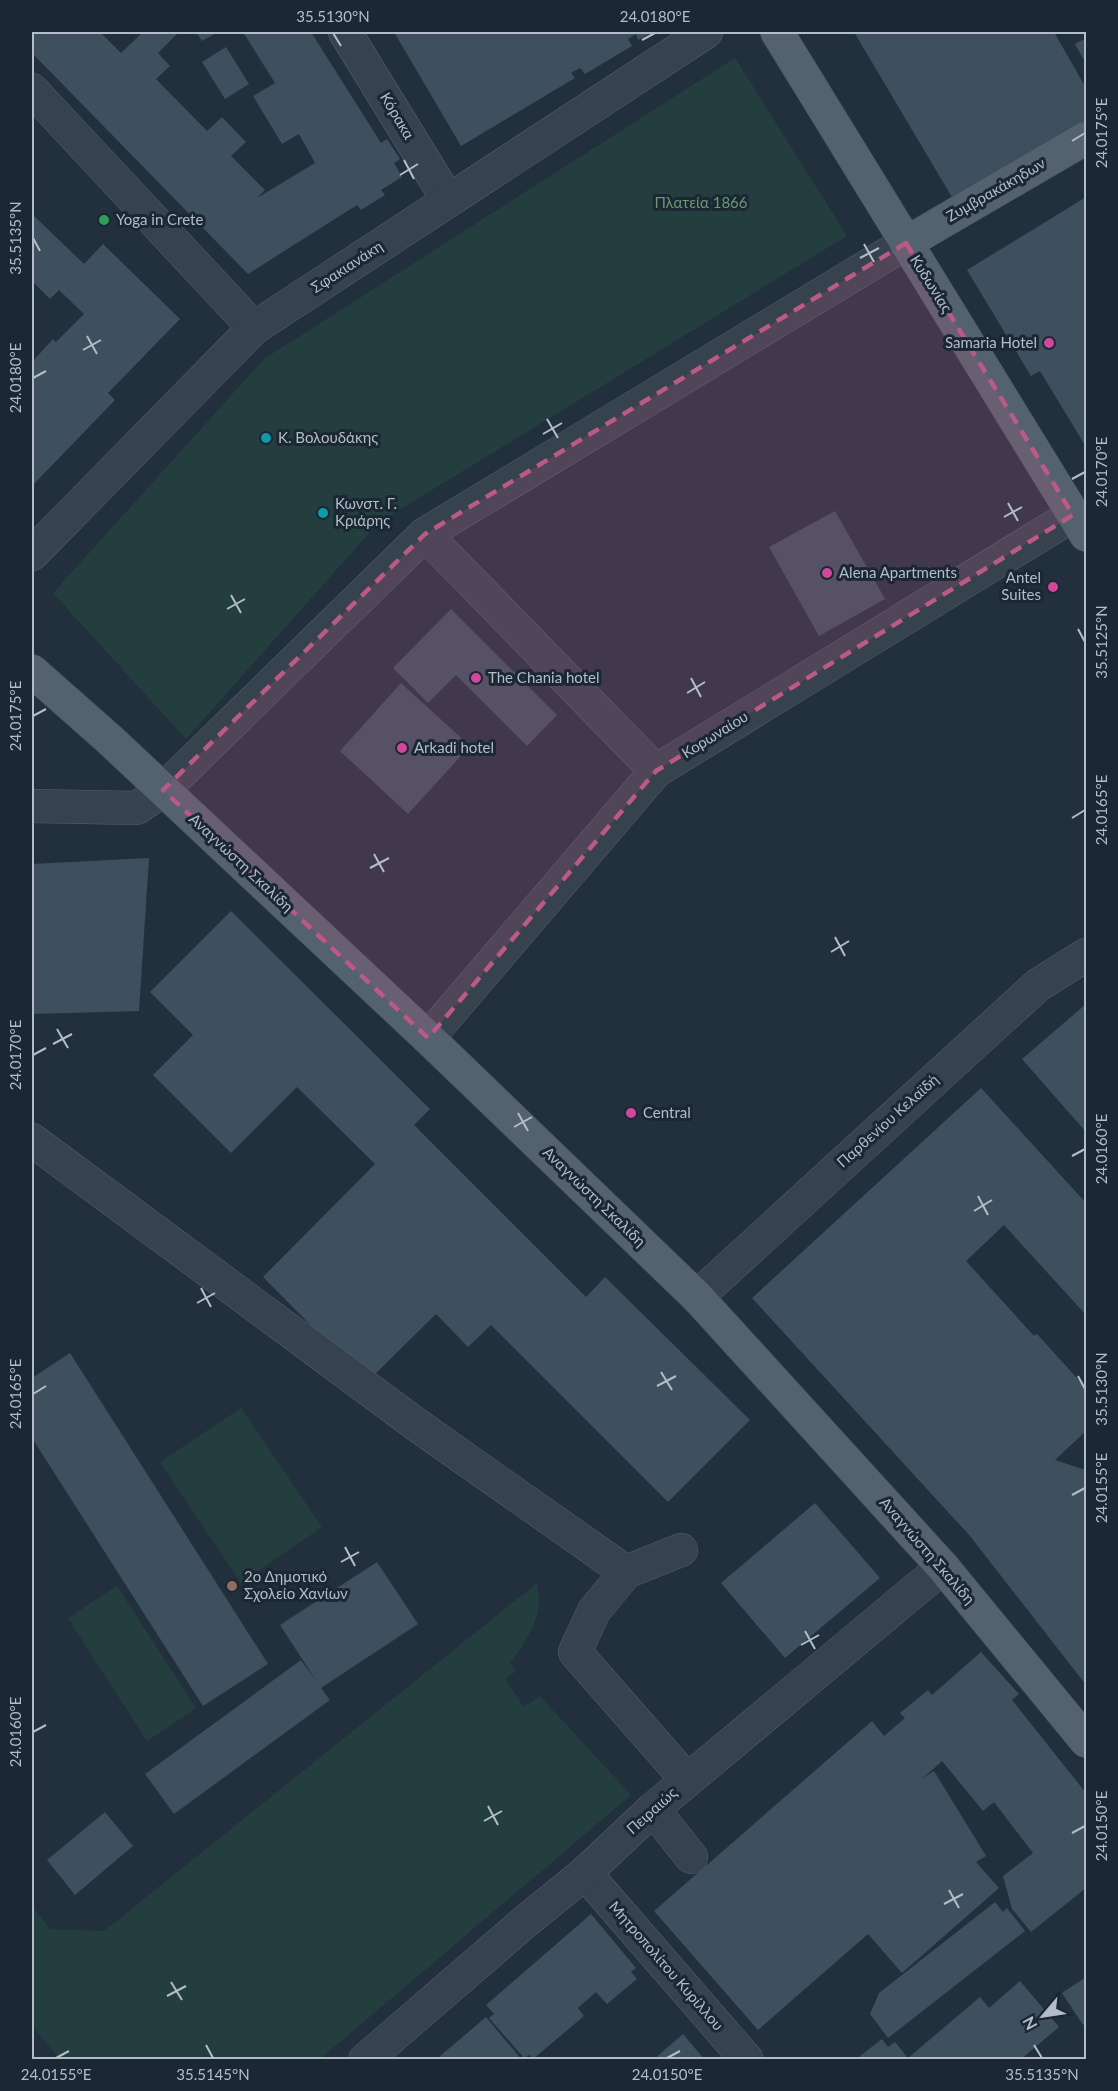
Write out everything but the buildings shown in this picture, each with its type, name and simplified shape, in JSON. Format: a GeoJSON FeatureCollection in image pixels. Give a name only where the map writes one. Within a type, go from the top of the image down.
{"type":"FeatureCollection","features":[{"type":"Feature","properties":{"kind":"main road","name":"Κυδωνίας"},"geometry":{"type":"LineString","coordinates":[[777,32],[1080,525]]}},
{"type":"Feature","properties":{"kind":"main road","name":"Ζυμβρακάκηδων"},"geometry":{"type":"LineString","coordinates":[[906,243],[1086,138]]}},
{"type":"Feature","properties":{"kind":"main road","name":"Αναγνώστη Σκαλίδη"},"geometry":{"type":"LineString","coordinates":[[32,671],[164,790],[428,1038],[697,1297],[943,1567],[1086,1741]]}},
{"type":"Feature","properties":{"kind":"street","name":"Κόρακα"},"geometry":{"type":"LineString","coordinates":[[345,32],[448,200]]}},
{"type":"Feature","properties":{"kind":"street","name":"Σφακιανάκη"},"geometry":{"type":"LineString","coordinates":[[32,554],[254,328],[706,32]]}},
{"type":"Feature","properties":{"kind":"street"},"geometry":{"type":"LineString","coordinates":[[32,90],[254,328]]}},
{"type":"Feature","properties":{"kind":"street"},"geometry":{"type":"LineString","coordinates":[[32,806],[137,808],[164,790],[425,534],[906,243]]}},
{"type":"Feature","properties":{"kind":"street","name":"Κορωναίου"},"geometry":{"type":"LineString","coordinates":[[428,1038],[656,771],[1080,525]]}},
{"type":"Feature","properties":{"kind":"street"},"geometry":{"type":"LineString","coordinates":[[425,534],[656,771]]}},
{"type":"Feature","properties":{"kind":"street","name":"Παρθενίου Κελαϊδή"},"geometry":{"type":"LineString","coordinates":[[697,1297],[1038,985],[1086,955]]}},
{"type":"Feature","properties":{"kind":"street"},"geometry":{"type":"LineString","coordinates":[[32,1140],[417,1425],[626,1572]]}},
{"type":"Feature","properties":{"kind":"street"},"geometry":{"type":"LineString","coordinates":[[681,1550],[626,1572],[594,1611],[575,1652],[687,1780]]}},
{"type":"Feature","properties":{"kind":"street","name":"Πειραιώς"},"geometry":{"type":"LineString","coordinates":[[365,2060],[585,1873],[687,1780],[943,1567]]}},
{"type":"Feature","properties":{"kind":"street"},"geometry":{"type":"LineString","coordinates":[[653,1809],[691,1857]]}},
{"type":"Feature","properties":{"kind":"street","name":"Μητροπολίτου Κυρίλλου"},"geometry":{"type":"LineString","coordinates":[[585,1873],[747,2060]]}},
{"type":"Feature","properties":{"kind":"highlighted area"},"geometry":{"type":"Polygon","coordinates":[[[906,243],[1073,515],[656,771],[428,1038],[163,790],[425,534],[906,243]]]}},
{"type":"Feature","properties":{"kind":"green space","name":"Πλατεία 1866"},"geometry":{"type":"Polygon","coordinates":[[[735,58],[847,236],[378,523],[186,739],[53,593],[264,359],[735,58]]]}},
{"type":"Feature","properties":{"kind":"green space"},"geometry":{"type":"Polygon","coordinates":[[[241,1408],[322,1527],[241,1583],[160,1462],[241,1408]]]}},
{"type":"Feature","properties":{"kind":"green space"},"geometry":{"type":"Polygon","coordinates":[[[537,1583],[539,1602],[536,1618],[520,1650],[510,1663],[516,1671],[505,1679],[524,1707],[540,1696],[631,1795],[320,2059],[60,2059],[32,2026],[32,1906],[50,1929],[104,1931],[537,1583]]]}},
{"type":"Feature","properties":{"kind":"green space"},"geometry":{"type":"Polygon","coordinates":[[[117,1586],[196,1708],[147,1741],[68,1618],[117,1586]]]}},
{"type":"Feature","properties":{"kind":"place","name":"Yoga in Crete"},"geometry":{"type":"Point","coordinates":[104,220]}},
{"type":"Feature","properties":{"kind":"place","name":"Samaria Hotel"},"geometry":{"type":"Point","coordinates":[1049,343]}},
{"type":"Feature","properties":{"kind":"place","name":"Κ. Βολουδάκης"},"geometry":{"type":"Point","coordinates":[266,438]}},
{"type":"Feature","properties":{"kind":"place","name":"Κωνστ. Γ. Κριάρης"},"geometry":{"type":"Point","coordinates":[323,513]}},
{"type":"Feature","properties":{"kind":"place","name":"Alena Apartments"},"geometry":{"type":"Point","coordinates":[827,573]}},
{"type":"Feature","properties":{"kind":"place","name":"Antel Suites"},"geometry":{"type":"Point","coordinates":[1053,587]}},
{"type":"Feature","properties":{"kind":"place","name":"The Chania hotel"},"geometry":{"type":"Point","coordinates":[476,678]}},
{"type":"Feature","properties":{"kind":"place","name":"Arkadi hotel"},"geometry":{"type":"Point","coordinates":[402,748]}},
{"type":"Feature","properties":{"kind":"place","name":"Central"},"geometry":{"type":"Point","coordinates":[631,1113]}},
{"type":"Feature","properties":{"kind":"place","name":"2ο Δημοτικό Σχολείο Χανίων"},"geometry":{"type":"Point","coordinates":[232,1586]}}]}
